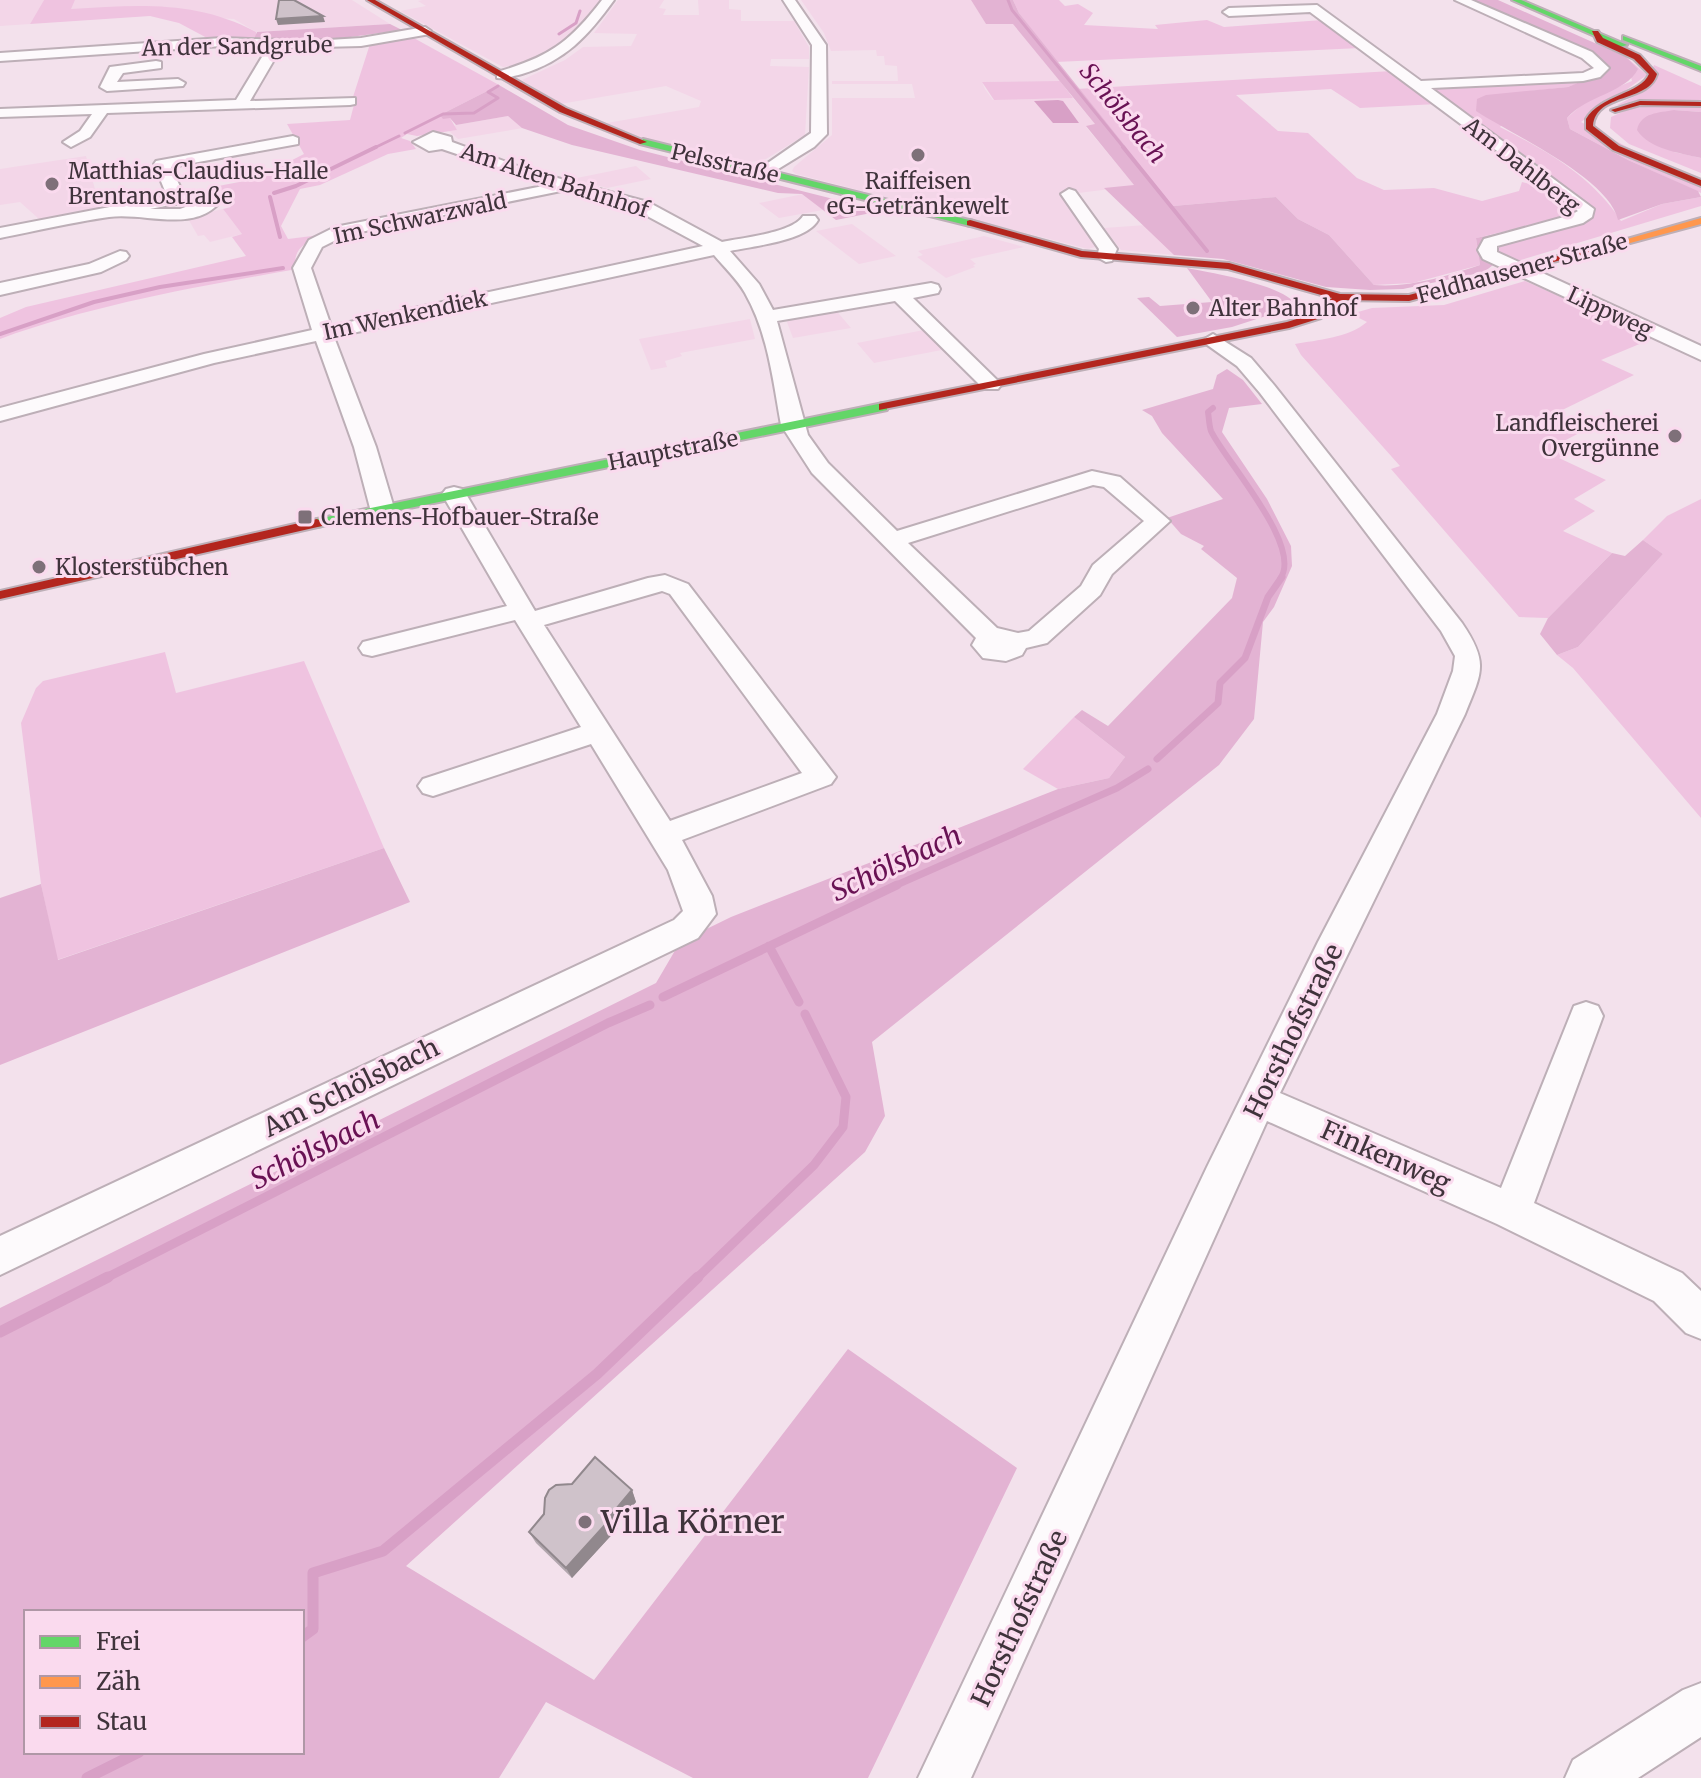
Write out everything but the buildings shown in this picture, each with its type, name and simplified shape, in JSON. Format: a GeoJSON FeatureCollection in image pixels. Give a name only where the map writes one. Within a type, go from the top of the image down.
{"type":"FeatureCollection","features":[{"type":"Feature","properties":{"kind":"main road","name":"Pelsstraße"},"geometry":{"type":"LineString","coordinates":[[370,0],[563,110],[618,135],[679,153],[906,206],[1049,247],[1106,257],[1229,266],[1340,297]]}},
{"type":"Feature","properties":{"kind":"main road"},"geometry":{"type":"LineString","coordinates":[[1515,0],[1701,79]]}},
{"type":"Feature","properties":{"kind":"main road"},"geometry":{"type":"LineString","coordinates":[[1533,0],[1701,69]]}},
{"type":"Feature","properties":{"kind":"main road"},"geometry":{"type":"LineString","coordinates":[[1595,33],[1600,40],[1644,62],[1653,74],[1651,81],[1644,86],[1593,110],[1588,118],[1589,127],[1600,139],[1616,148],[1701,183]]}},
{"type":"Feature","properties":{"kind":"main road"},"geometry":{"type":"LineString","coordinates":[[1701,104],[1640,103],[1613,110],[1604,116],[1602,124],[1616,141],[1701,176]]}},
{"type":"Feature","properties":{"kind":"main road","name":"Feldhausener Straße"},"geometry":{"type":"LineString","coordinates":[[1340,297],[1409,298],[1701,221]]}},
{"type":"Feature","properties":{"kind":"main road","name":"Hauptstraße"},"geometry":{"type":"LineString","coordinates":[[0,595],[382,508],[1213,340],[1315,317],[1332,308],[1340,297]]}},
{"type":"Feature","properties":{"kind":"street"},"geometry":{"type":"LineString","coordinates":[[502,75],[544,62],[567,50],[608,0]]}},
{"type":"Feature","properties":{"kind":"street"},"geometry":{"type":"LineString","coordinates":[[765,172],[809,144],[819,134],[819,45],[789,0]]}},
{"type":"Feature","properties":{"kind":"street","name":"Am Dahlberg"},"geometry":{"type":"LineString","coordinates":[[1417,85],[1583,77],[1595,74],[1602,68],[1587,55],[1461,0]]}},
{"type":"Feature","properties":{"kind":"street","name":"Am Dahlberg"},"geometry":{"type":"LineString","coordinates":[[1229,12],[1307,4],[1586,209],[1586,213],[1577,219],[1490,243],[1487,250],[1489,255],[1520,271]]}},
{"type":"Feature","properties":{"kind":"street","name":"An der Sandgrube"},"geometry":{"type":"LineString","coordinates":[[0,57],[222,42],[276,45],[361,42],[425,31]]}},
{"type":"Feature","properties":{"kind":"street"},"geometry":{"type":"LineString","coordinates":[[241,104],[269,66],[276,45]]}},
{"type":"Feature","properties":{"kind":"street"},"geometry":{"type":"LineString","coordinates":[[108,70],[130,48]]}},
{"type":"Feature","properties":{"kind":"street"},"geometry":{"type":"LineString","coordinates":[[108,70],[168,65]]}},
{"type":"Feature","properties":{"kind":"street"},"geometry":{"type":"LineString","coordinates":[[107,87],[116,73],[108,70]]}},
{"type":"Feature","properties":{"kind":"street"},"geometry":{"type":"LineString","coordinates":[[91,89],[178,83]]}},
{"type":"Feature","properties":{"kind":"street"},"geometry":{"type":"LineString","coordinates":[[0,113],[350,101]]}},
{"type":"Feature","properties":{"kind":"street"},"geometry":{"type":"LineString","coordinates":[[202,120],[214,105]]}},
{"type":"Feature","properties":{"kind":"street"},"geometry":{"type":"LineString","coordinates":[[71,142],[85,134],[104,108]]}},
{"type":"Feature","properties":{"kind":"street"},"geometry":{"type":"LineString","coordinates":[[177,199],[162,164],[293,141]]}},
{"type":"Feature","properties":{"kind":"street","name":"Am Alten Bahnhof"},"geometry":{"type":"LineString","coordinates":[[443,144],[642,206],[717,247],[752,288],[766,317],[778,353],[792,425]]}},
{"type":"Feature","properties":{"kind":"street","name":"Im Schwarzwald"},"geometry":{"type":"LineString","coordinates":[[382,508],[365,447],[302,268],[310,249],[323,239],[354,227],[539,193],[567,185]]}},
{"type":"Feature","properties":{"kind":"street"},"geometry":{"type":"LineString","coordinates":[[1069,194],[1108,249],[1106,257]]}},
{"type":"Feature","properties":{"kind":"street"},"geometry":{"type":"LineString","coordinates":[[0,233],[111,211],[177,199],[203,196],[213,201],[209,207],[182,214],[111,211]]}},
{"type":"Feature","properties":{"kind":"street","name":"Im Wenkendiek"},"geometry":{"type":"LineString","coordinates":[[0,415],[144,374],[789,233],[806,226],[809,220]]}},
{"type":"Feature","properties":{"kind":"street"},"geometry":{"type":"LineString","coordinates":[[0,289],[95,268],[120,256]]}},
{"type":"Feature","properties":{"kind":"street","name":"Lippweg"},"geometry":{"type":"LineString","coordinates":[[1520,271],[1701,354]]}},
{"type":"Feature","properties":{"kind":"street"},"geometry":{"type":"LineString","coordinates":[[766,317],[931,289]]}},
{"type":"Feature","properties":{"kind":"street"},"geometry":{"type":"LineString","coordinates":[[899,295],[991,385]]}},
{"type":"Feature","properties":{"kind":"street","name":"Horsthofstraße"},"geometry":{"type":"LineString","coordinates":[[944,1778],[1260,1101],[1388,836],[1458,700],[1467,670],[1468,654],[1453,629],[1267,389],[1244,362],[1213,340]]}},
{"type":"Feature","properties":{"kind":"street"},"geometry":{"type":"LineString","coordinates":[[792,425],[820,468],[892,540],[1002,640],[1038,637],[1091,590],[1102,570],[1158,521],[1112,482],[1092,478],[892,540]]}},
{"type":"Feature","properties":{"kind":"street"},"geometry":{"type":"LineString","coordinates":[[372,648],[526,615],[665,583],[679,589],[821,777],[663,835],[597,732],[526,615],[454,494]]}},
{"type":"Feature","properties":{"kind":"street"},"geometry":{"type":"LineString","coordinates":[[433,786],[597,732]]}},
{"type":"Feature","properties":{"kind":"street","name":"Am Schölsbach"},"geometry":{"type":"LineString","coordinates":[[0,1256],[686,929],[700,914],[698,898],[663,835]]}},
{"type":"Feature","properties":{"kind":"street"},"geometry":{"type":"LineString","coordinates":[[1511,1211],[1586,1016]]}},
{"type":"Feature","properties":{"kind":"street","name":"Finkenweg"},"geometry":{"type":"LineString","coordinates":[[1260,1101],[1511,1211],[1668,1287],[1701,1319]]}},
{"type":"Feature","properties":{"kind":"street"},"geometry":{"type":"LineString","coordinates":[[1591,1778],[1701,1708]]}},
{"type":"Feature","properties":{"kind":"shaded area"},"geometry":{"type":"Polygon","coordinates":[[[0,0],[44,0],[30,24],[0,26],[0,0]]]}},
{"type":"Feature","properties":{"kind":"shaded area"},"geometry":{"type":"Polygon","coordinates":[[[44,0],[75,0],[71,9],[143,6],[189,10],[234,22],[256,32],[256,37],[209,39],[179,23],[150,16],[30,24],[44,0]]]}},
{"type":"Feature","properties":{"kind":"shaded area"},"geometry":{"type":"Polygon","coordinates":[[[75,0],[352,0],[390,24],[256,32],[234,19],[70,9],[75,0]]]}},
{"type":"Feature","properties":{"kind":"shaded area"},"geometry":{"type":"Polygon","coordinates":[[[600,0],[566,46],[524,64],[503,67],[400,11],[426,6],[418,1],[600,0]]]}},
{"type":"Feature","properties":{"kind":"shaded area"},"geometry":{"type":"Polygon","coordinates":[[[618,0],[664,0],[659,8],[666,9],[663,15],[699,15],[698,0],[729,0],[729,9],[741,10],[741,21],[794,21],[809,47],[809,59],[771,59],[770,66],[809,67],[805,135],[766,159],[752,162],[659,144],[601,124],[699,107],[701,101],[666,86],[560,104],[522,80],[565,60],[583,47],[631,46],[637,34],[594,33],[618,0]]]}},
{"type":"Feature","properties":{"kind":"shaded area"},"geometry":{"type":"Polygon","coordinates":[[[801,0],[971,0],[986,24],[1013,23],[1060,81],[982,82],[993,100],[1073,98],[1096,125],[1086,127],[1135,186],[1062,195],[1098,246],[1088,249],[792,171],[832,135],[832,98],[915,98],[912,84],[832,84],[832,81],[898,81],[897,66],[885,65],[884,56],[877,56],[876,50],[831,51],[824,33],[801,0]]]}},
{"type":"Feature","properties":{"kind":"shaded area"},"geometry":{"type":"Polygon","coordinates":[[[971,0],[1013,0],[1019,13],[1173,206],[1276,197],[1298,219],[1329,235],[1374,285],[1414,283],[1480,265],[1476,238],[1533,226],[1483,241],[1487,260],[1493,265],[1484,272],[1403,289],[1326,287],[1223,259],[1174,255],[1104,188],[1134,185],[1086,126],[1095,124],[1013,24],[986,24],[971,0]]]}},
{"type":"Feature","properties":{"kind":"shaded area"},"geometry":{"type":"Polygon","coordinates":[[[1013,0],[1059,0],[1065,6],[1078,4],[1093,13],[1084,25],[1158,29],[1155,25],[1207,20],[1224,27],[1323,20],[1360,48],[1056,62],[1019,13],[1013,0]]]}},
{"type":"Feature","properties":{"kind":"shaded area"},"geometry":{"type":"Polygon","coordinates":[[[1467,0],[1498,0],[1626,57],[1638,69],[1632,77],[1625,84],[1575,110],[1567,118],[1570,129],[1628,160],[1698,191],[1701,197],[1662,204],[1618,220],[1611,204],[1578,173],[1476,111],[1477,99],[1486,95],[1568,87],[1608,70],[1598,58],[1467,0]]]}},
{"type":"Feature","properties":{"kind":"shaded area"},"geometry":{"type":"Polygon","coordinates":[[[390,24],[402,30],[321,41],[305,38],[282,42],[254,39],[257,32],[390,24]]]}},
{"type":"Feature","properties":{"kind":"shaded area"},"geometry":{"type":"Polygon","coordinates":[[[412,37],[499,85],[440,115],[450,118],[457,130],[417,136],[407,134],[401,138],[410,141],[416,149],[388,154],[320,185],[300,189],[281,226],[288,239],[320,235],[298,252],[297,269],[110,306],[0,339],[0,318],[26,307],[246,256],[232,237],[242,234],[223,209],[231,207],[213,187],[255,179],[304,154],[287,124],[350,120],[355,101],[352,100],[370,44],[412,37]]]}},
{"type":"Feature","properties":{"kind":"shaded area"},"geometry":{"type":"Polygon","coordinates":[[[1626,57],[1647,75],[1581,122],[1701,187],[1701,193],[1570,129],[1567,118],[1587,100],[1632,81],[1626,57]]]}},
{"type":"Feature","properties":{"kind":"shaded area"},"geometry":{"type":"Polygon","coordinates":[[[1654,65],[1701,86],[1701,102],[1617,105],[1643,92],[1654,65]]]}},
{"type":"Feature","properties":{"kind":"shaded area"},"geometry":{"type":"Polygon","coordinates":[[[1392,71],[1437,104],[1360,108],[1331,89],[1236,95],[1278,131],[1308,133],[1357,178],[1384,190],[1434,188],[1482,201],[1519,191],[1522,182],[1555,190],[1579,211],[1575,215],[1476,238],[1480,265],[1413,283],[1374,285],[1329,235],[1298,219],[1276,197],[1173,206],[1076,89],[1392,71]]]}},
{"type":"Feature","properties":{"kind":"shaded area"},"geometry":{"type":"Polygon","coordinates":[[[1599,76],[1568,87],[1531,91],[1500,127],[1567,166],[1596,191],[1621,221],[1662,204],[1701,197],[1701,206],[1514,262],[1497,255],[1494,248],[1498,245],[1592,209],[1429,88],[1599,76]]]}},
{"type":"Feature","properties":{"kind":"shaded area"},"geometry":{"type":"Polygon","coordinates":[[[1060,81],[1073,98],[994,100],[982,82],[1060,81]]]}},
{"type":"Feature","properties":{"kind":"shaded area"},"geometry":{"type":"Polygon","coordinates":[[[499,85],[568,125],[640,150],[881,211],[836,220],[802,194],[778,193],[572,145],[522,128],[508,116],[456,125],[450,118],[443,119],[440,115],[499,85]]]}},
{"type":"Feature","properties":{"kind":"shaded area"},"geometry":{"type":"Polygon","coordinates":[[[1034,101],[1063,101],[1079,123],[1053,123],[1034,101]]]}},
{"type":"Feature","properties":{"kind":"shaded area"},"geometry":{"type":"Polygon","coordinates":[[[1701,105],[1701,112],[1674,110],[1674,152],[1701,158],[1701,173],[1629,144],[1610,128],[1611,117],[1636,106],[1701,105]]]}},
{"type":"Feature","properties":{"kind":"shaded area"},"geometry":{"type":"Polygon","coordinates":[[[1674,110],[1701,112],[1701,158],[1657,146],[1637,130],[1647,117],[1674,110]]]}},
{"type":"Feature","properties":{"kind":"shaded area"},"geometry":{"type":"Polygon","coordinates":[[[508,116],[523,128],[458,139],[449,131],[457,130],[456,125],[508,116]]]}},
{"type":"Feature","properties":{"kind":"shaded area"},"geometry":{"type":"Polygon","coordinates":[[[86,156],[100,208],[39,219],[20,202],[0,205],[0,169],[86,156]]]}},
{"type":"Feature","properties":{"kind":"shaded area"},"geometry":{"type":"Polygon","coordinates":[[[636,166],[651,179],[607,188],[572,179],[636,166]]]}},
{"type":"Feature","properties":{"kind":"shaded area"},"geometry":{"type":"Polygon","coordinates":[[[803,194],[823,210],[779,218],[759,203],[803,194]]]}},
{"type":"Feature","properties":{"kind":"shaded area"},"geometry":{"type":"Polygon","coordinates":[[[223,209],[242,234],[210,242],[204,235],[198,236],[187,217],[223,209]]]}},
{"type":"Feature","properties":{"kind":"shaded area"},"geometry":{"type":"Polygon","coordinates":[[[852,224],[896,256],[859,264],[816,231],[852,224]]]}},
{"type":"Feature","properties":{"kind":"shaded area"},"geometry":{"type":"Polygon","coordinates":[[[1146,225],[1174,255],[1121,250],[1104,228],[1146,225]]]}},
{"type":"Feature","properties":{"kind":"shaded area"},"geometry":{"type":"Polygon","coordinates":[[[984,236],[1024,247],[970,259],[976,264],[973,265],[975,267],[946,278],[917,257],[923,255],[918,251],[984,236]]]}},
{"type":"Feature","properties":{"kind":"shaded area"},"geometry":{"type":"Polygon","coordinates":[[[1187,268],[1264,286],[1279,292],[1297,306],[1232,327],[1177,337],[1137,298],[1149,297],[1160,306],[1212,302],[1187,268]]]}},
{"type":"Feature","properties":{"kind":"shaded area"},"geometry":{"type":"Polygon","coordinates":[[[1525,281],[1654,338],[1601,360],[1634,375],[1552,415],[1583,431],[1564,441],[1576,448],[1559,458],[1606,480],[1574,499],[1595,511],[1563,531],[1612,553],[1548,618],[1519,617],[1391,469],[1400,466],[1301,355],[1295,344],[1351,332],[1367,322],[1351,314],[1372,308],[1444,305],[1525,281]]]}},
{"type":"Feature","properties":{"kind":"shaded area"},"geometry":{"type":"Polygon","coordinates":[[[834,308],[851,328],[793,338],[787,322],[789,318],[834,308]]]}},
{"type":"Feature","properties":{"kind":"shaded area"},"geometry":{"type":"Polygon","coordinates":[[[750,319],[755,339],[680,353],[682,356],[665,361],[667,367],[651,370],[639,339],[750,319]]]}},
{"type":"Feature","properties":{"kind":"shaded area"},"geometry":{"type":"Polygon","coordinates":[[[924,330],[947,349],[874,363],[857,343],[924,330]]]}},
{"type":"Feature","properties":{"kind":"shaded area"},"geometry":{"type":"Polygon","coordinates":[[[1227,369],[1243,380],[1262,404],[1229,408],[1222,432],[1267,499],[1291,546],[1292,566],[1274,607],[1263,622],[1254,719],[1219,765],[872,1042],[885,1116],[865,1152],[406,1566],[594,1680],[848,1349],[1017,1468],[868,1778],[693,1778],[546,1702],[499,1778],[0,1778],[0,1308],[656,983],[680,942],[731,917],[1058,789],[1109,778],[1125,757],[1074,717],[1082,710],[1108,726],[1232,598],[1237,578],[1201,549],[1204,546],[1181,534],[1167,518],[1223,499],[1162,433],[1152,416],[1142,410],[1213,389],[1217,375],[1227,369]]]}},
{"type":"Feature","properties":{"kind":"shaded area"},"geometry":{"type":"Polygon","coordinates":[[[1701,499],[1701,818],[1573,668],[1557,655],[1578,647],[1663,554],[1643,540],[1667,516],[1701,499]]]}},
{"type":"Feature","properties":{"kind":"shaded area"},"geometry":{"type":"Polygon","coordinates":[[[1643,540],[1663,554],[1578,647],[1557,655],[1540,634],[1548,618],[1612,553],[1625,556],[1643,540]]]}},
{"type":"Feature","properties":{"kind":"shaded area"},"geometry":{"type":"Polygon","coordinates":[[[165,652],[176,693],[304,661],[384,848],[57,960],[41,884],[21,723],[36,688],[43,681],[165,652]]]}},
{"type":"Feature","properties":{"kind":"shaded area"},"geometry":{"type":"Polygon","coordinates":[[[1074,717],[1125,757],[1109,778],[1058,789],[1023,769],[1074,717]]]}},
{"type":"Feature","properties":{"kind":"shaded area"},"geometry":{"type":"Polygon","coordinates":[[[384,848],[410,902],[0,1065],[0,898],[41,884],[58,960],[384,848]]]}},
{"type":"Feature","properties":{"kind":"waterway","name":"Schölsbach"},"geometry":{"type":"LineString","coordinates":[[1008,0],[1012,10],[1125,149]]}},
{"type":"Feature","properties":{"kind":"waterway"},"geometry":{"type":"LineString","coordinates":[[559,34],[576,23],[580,11]]}},
{"type":"Feature","properties":{"kind":"waterway"},"geometry":{"type":"LineString","coordinates":[[405,133],[443,114],[474,113],[498,98],[488,92],[498,86]]}},
{"type":"Feature","properties":{"kind":"waterway"},"geometry":{"type":"LineString","coordinates":[[372,149],[399,136]]}},
{"type":"Feature","properties":{"kind":"waterway"},"geometry":{"type":"LineString","coordinates":[[274,193],[296,186],[376,147]]}},
{"type":"Feature","properties":{"kind":"waterway","name":"Schölsbach"},"geometry":{"type":"LineString","coordinates":[[1123,147],[1207,251]]}},
{"type":"Feature","properties":{"kind":"waterway"},"geometry":{"type":"LineString","coordinates":[[270,197],[280,237]]}},
{"type":"Feature","properties":{"kind":"waterway"},"geometry":{"type":"LineString","coordinates":[[0,334],[94,302],[160,287],[283,268]]}},
{"type":"Feature","properties":{"kind":"waterway","name":"Schölsbach"},"geometry":{"type":"LineString","coordinates":[[1213,408],[1208,412],[1211,431],[1260,504],[1281,546],[1284,564],[1280,579]]}},
{"type":"Feature","properties":{"kind":"waterway","name":"Schölsbach"},"geometry":{"type":"LineString","coordinates":[[1157,759],[1218,703],[1220,683],[1245,658],[1268,597],[1282,577]]}},
{"type":"Feature","properties":{"kind":"waterway","name":"Schölsbach"},"geometry":{"type":"LineString","coordinates":[[892,887],[1117,788],[1148,769]]}},
{"type":"Feature","properties":{"kind":"waterway","name":"Schölsbach"},"geometry":{"type":"LineString","coordinates":[[769,946],[897,885]]}},
{"type":"Feature","properties":{"kind":"waterway","name":"Schölsbach"},"geometry":{"type":"LineString","coordinates":[[663,997],[769,946]]}},
{"type":"Feature","properties":{"kind":"waterway"},"geometry":{"type":"LineString","coordinates":[[769,946],[799,1002]]}},
{"type":"Feature","properties":{"kind":"waterway","name":"Schölsbach"},"geometry":{"type":"LineString","coordinates":[[104,1279],[608,1023],[650,1005]]}},
{"type":"Feature","properties":{"kind":"waterway"},"geometry":{"type":"LineString","coordinates":[[696,1279],[814,1165],[843,1127],[846,1097],[805,1014]]}},
{"type":"Feature","properties":{"kind":"waterway","name":"Schölsbach"},"geometry":{"type":"LineString","coordinates":[[0,1332],[108,1277]]}},
{"type":"Feature","properties":{"kind":"waterway"},"geometry":{"type":"LineString","coordinates":[[304,1636],[313,1629],[313,1573],[383,1551],[597,1374],[698,1277]]}},
{"type":"Feature","properties":{"kind":"waterway"},"geometry":{"type":"LineString","coordinates":[[87,1778],[135,1754]]}},
{"type":"Feature","properties":{"kind":"traffic: fast"},"geometry":{"type":"LineString","coordinates":[[1515,0],[1623,45]]}},
{"type":"Feature","properties":{"kind":"traffic: fast"},"geometry":{"type":"LineString","coordinates":[[1626,38],[1701,69]]}},
{"type":"Feature","properties":{"kind":"traffic: fast"},"geometry":{"type":"LineString","coordinates":[[643,142],[970,223]]}},
{"type":"Feature","properties":{"kind":"traffic: fast"},"geometry":{"type":"LineString","coordinates":[[317,523],[883,407]]}},
{"type":"Feature","properties":{"kind":"traffic: slow"},"geometry":{"type":"LineString","coordinates":[[1604,247],[1701,221]]}},
{"type":"Feature","properties":{"kind":"traffic: jam"},"geometry":{"type":"LineString","coordinates":[[370,0],[563,110],[643,142]]}},
{"type":"Feature","properties":{"kind":"traffic: jam"},"geometry":{"type":"LineString","coordinates":[[1595,33],[1600,40],[1637,57],[1653,74],[1651,81],[1644,86],[1600,106],[1590,119],[1589,127],[1616,148],[1701,183]]}},
{"type":"Feature","properties":{"kind":"traffic: jam"},"geometry":{"type":"LineString","coordinates":[[1615,110],[1640,103],[1701,104]]}},
{"type":"Feature","properties":{"kind":"traffic: jam"},"geometry":{"type":"LineString","coordinates":[[970,223],[1081,254],[1229,266],[1340,297],[1409,298],[1604,247]]}},
{"type":"Feature","properties":{"kind":"traffic: jam"},"geometry":{"type":"LineString","coordinates":[[883,407],[1289,325],[1317,316],[1340,297]]}},
{"type":"Feature","properties":{"kind":"traffic: jam"},"geometry":{"type":"LineString","coordinates":[[0,595],[317,523]]}},
{"type":"Feature","properties":{"kind":"place","name":"Raiffeisen eG-Getränkewelt"},"geometry":{"type":"Point","coordinates":[918,155]}},
{"type":"Feature","properties":{"kind":"place","name":"Matthias-Claudius-Halle Brentanostraße"},"geometry":{"type":"Point","coordinates":[52,184]}},
{"type":"Feature","properties":{"kind":"place","name":"Alter Bahnhof"},"geometry":{"type":"Point","coordinates":[1193,308]}},
{"type":"Feature","properties":{"kind":"place","name":"Landfleischerei Overgünne"},"geometry":{"type":"Point","coordinates":[1675,436]}},
{"type":"Feature","properties":{"kind":"place","name":"Clemens-Hofbauer-Straße"},"geometry":{"type":"Point","coordinates":[305,517]}},
{"type":"Feature","properties":{"kind":"place","name":"Klosterstübchen"},"geometry":{"type":"Point","coordinates":[39,567]}},
{"type":"Feature","properties":{"kind":"place","name":"Villa Körner"},"geometry":{"type":"Point","coordinates":[585,1522]}}]}
